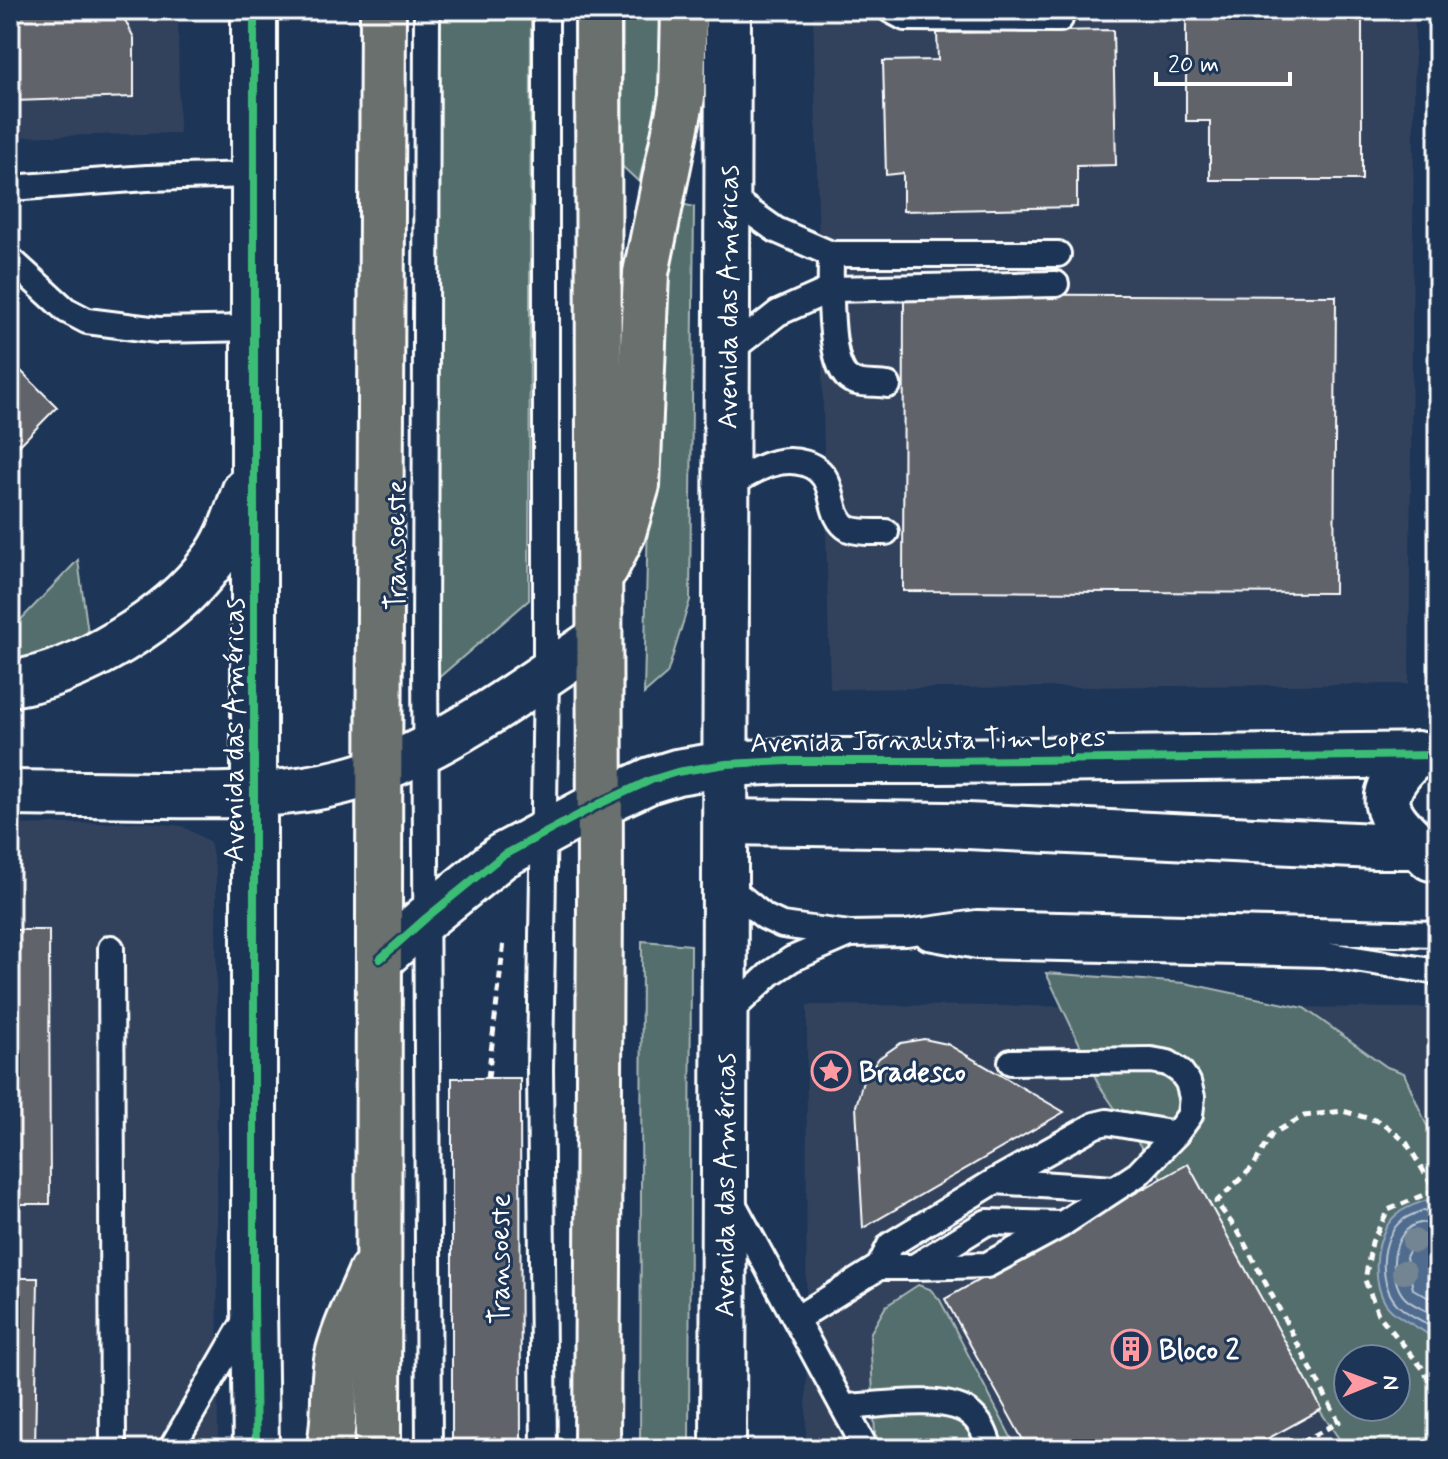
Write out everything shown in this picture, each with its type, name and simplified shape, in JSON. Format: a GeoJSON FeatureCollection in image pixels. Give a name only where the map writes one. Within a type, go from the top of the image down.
{"type":"FeatureCollection","features":[{"type":"Feature","properties":{"kind":"highway"},"geometry":{"type":"LineString","coordinates":[[378,1449],[383,10]]}},
{"type":"Feature","properties":{"kind":"highway"},"geometry":{"type":"LineString","coordinates":[[597,1449],[598,10]]}},
{"type":"Feature","properties":{"kind":"highway"},"geometry":{"type":"LineString","coordinates":[[598,585],[623,533],[637,485],[646,273],[682,97],[684,10]]}},
{"type":"Feature","properties":{"kind":"highway"},"geometry":{"type":"LineString","coordinates":[[329,1449],[334,1430],[338,1354],[378,1255]]}},
{"type":"Feature","properties":{"kind":"street","name":"Avenida das Américas"},"geometry":{"type":"LineString","coordinates":[[254,10],[256,1449]]}},
{"type":"Feature","properties":{"kind":"street","name":"Avenida das Américas"},"geometry":{"type":"LineString","coordinates":[[723,1449],[728,10]]}},
{"type":"Feature","properties":{"kind":"street"},"geometry":{"type":"LineString","coordinates":[[10,684],[84,662],[107,651],[166,608],[212,562],[230,535],[253,465]]}},
{"type":"Feature","properties":{"kind":"street"},"geometry":{"type":"LineString","coordinates":[[10,793],[256,797],[317,787],[378,771],[427,748],[598,639]]}},
{"type":"Feature","properties":{"kind":"street"},"geometry":{"type":"LineString","coordinates":[[1428,754],[1398,772],[1389,792],[1388,805],[1390,817],[1399,829],[1431,853]]}},
{"type":"Feature","properties":{"kind":"street","name":"Avenida Jornalista Tim Lopes"},"geometry":{"type":"LineString","coordinates":[[380,959],[502,856],[599,804],[651,780],[677,772],[726,764],[788,761],[1428,754]]}},
{"type":"Feature","properties":{"kind":"street"},"geometry":{"type":"LineString","coordinates":[[940,761],[933,792],[934,808],[947,825]]}},
{"type":"Feature","properties":{"kind":"street"},"geometry":{"type":"LineString","coordinates":[[726,822],[947,825],[1375,846],[1431,853]]}},
{"type":"Feature","properties":{"kind":"lane","name":"Transoeste"},"geometry":{"type":"LineString","coordinates":[[427,10],[429,1449]]}},
{"type":"Feature","properties":{"kind":"lane","name":"Transoeste"},"geometry":{"type":"LineString","coordinates":[[541,1449],[531,1423],[528,1124],[530,1095],[540,1070],[546,674],[546,10]]}},
{"type":"Feature","properties":{"kind":"lane"},"geometry":{"type":"LineString","coordinates":[[890,10],[905,18],[1060,19]]}},
{"type":"Feature","properties":{"kind":"lane"},"geometry":{"type":"LineString","coordinates":[[10,188],[147,178],[253,175]]}},
{"type":"Feature","properties":{"kind":"lane"},"geometry":{"type":"LineString","coordinates":[[728,196],[776,230],[831,254],[1058,254]]}},
{"type":"Feature","properties":{"kind":"lane"},"geometry":{"type":"LineString","coordinates":[[831,254],[835,355],[843,373],[851,381],[888,385]]}},
{"type":"Feature","properties":{"kind":"lane"},"geometry":{"type":"LineString","coordinates":[[10,259],[66,310],[87,321],[158,330],[253,328]]}},
{"type":"Feature","properties":{"kind":"lane"},"geometry":{"type":"LineString","coordinates":[[727,353],[778,313],[832,289],[1056,284]]}},
{"type":"Feature","properties":{"kind":"lane"},"geometry":{"type":"LineString","coordinates":[[727,486],[772,463],[809,463],[819,470],[828,483],[835,512],[842,523],[851,530],[886,532]]}},
{"type":"Feature","properties":{"kind":"lane"},"geometry":{"type":"LineString","coordinates":[[726,885],[765,917],[782,925],[850,934],[906,933],[977,923],[1438,934]]}},
{"type":"Feature","properties":{"kind":"lane"},"geometry":{"type":"LineString","coordinates":[[906,933],[977,946],[1323,954],[1438,972]]}},
{"type":"Feature","properties":{"kind":"lane"},"geometry":{"type":"LineString","coordinates":[[723,1018],[782,966],[850,934]]}},
{"type":"Feature","properties":{"kind":"lane"},"geometry":{"type":"LineString","coordinates":[[111,948],[113,1449]]}},
{"type":"Feature","properties":{"kind":"lane"},"geometry":{"type":"LineString","coordinates":[[879,1267],[987,1265],[1062,1224],[1138,1174],[1190,1115],[1192,1097],[1188,1082],[1180,1071],[1168,1063],[1151,1060],[1011,1062]]}},
{"type":"Feature","properties":{"kind":"lane","name":"Transoeste"},"geometry":{"type":"LineString","coordinates":[[427,1081],[442,1109],[445,1449]]}},
{"type":"Feature","properties":{"kind":"lane"},"geometry":{"type":"LineString","coordinates":[[796,1319],[879,1267],[890,1245],[1095,1125],[1107,1122],[1176,1134]]}},
{"type":"Feature","properties":{"kind":"lane"},"geometry":{"type":"LineString","coordinates":[[995,1181],[1114,1189]]}},
{"type":"Feature","properties":{"kind":"lane"},"geometry":{"type":"LineString","coordinates":[[723,1184],[866,1449]]}},
{"type":"Feature","properties":{"kind":"lane"},"geometry":{"type":"LineString","coordinates":[[914,1267],[987,1222],[1062,1224]]}},
{"type":"Feature","properties":{"kind":"lane"},"geometry":{"type":"LineString","coordinates":[[171,1449],[254,1305]]}},
{"type":"Feature","properties":{"kind":"lane"},"geometry":{"type":"LineString","coordinates":[[844,1407],[941,1403],[968,1412],[984,1431],[990,1449]]}},
{"type":"Feature","properties":{"kind":"path"},"geometry":{"type":"LineString","coordinates":[[488,1078],[504,936]]}},
{"type":"Feature","properties":{"kind":"path"},"geometry":{"type":"LineString","coordinates":[[1289,1449],[1339,1422],[1239,1233],[1216,1202],[1253,1167],[1272,1134],[1304,1116],[1343,1111],[1381,1122],[1406,1142],[1435,1190],[1388,1210],[1372,1242],[1365,1280],[1378,1314],[1424,1370],[1438,1401]]}},
{"type":"Feature","properties":{"kind":"shaded area"},"geometry":{"type":"Polygon","coordinates":[[[10,10],[178,10],[179,133],[10,137],[10,10]]]}},
{"type":"Feature","properties":{"kind":"shaded area"},"geometry":{"type":"Polygon","coordinates":[[[813,10],[1415,10],[1409,684],[830,689],[813,10]]]}},
{"type":"Feature","properties":{"kind":"shaded area"},"geometry":{"type":"Polygon","coordinates":[[[143,822],[182,826],[210,842],[216,872],[218,1449],[10,1449],[10,825],[143,822]]]}},
{"type":"Feature","properties":{"kind":"shaded area"},"geometry":{"type":"Polygon","coordinates":[[[807,1005],[1438,1008],[1438,1449],[806,1449],[807,1005]]]}},
{"type":"Feature","properties":{"kind":"green space"},"geometry":{"type":"Polygon","coordinates":[[[439,10],[531,10],[529,600],[436,680],[439,10]]]}},
{"type":"Feature","properties":{"kind":"green space"},"geometry":{"type":"Polygon","coordinates":[[[623,10],[667,10],[667,60],[639,182],[622,166],[623,10]]]}},
{"type":"Feature","properties":{"kind":"green space"},"geometry":{"type":"Polygon","coordinates":[[[674,202],[694,207],[690,600],[667,674],[644,694],[653,291],[674,202]]]}},
{"type":"Feature","properties":{"kind":"green space"},"geometry":{"type":"Polygon","coordinates":[[[78,560],[89,640],[10,671],[10,631],[78,560]]]}},
{"type":"Feature","properties":{"kind":"green space"},"geometry":{"type":"Polygon","coordinates":[[[642,941],[691,945],[689,1449],[640,1449],[642,941]]]}},
{"type":"Feature","properties":{"kind":"green space"},"geometry":{"type":"Polygon","coordinates":[[[1046,973],[1185,983],[1304,1008],[1387,1067],[1404,1073],[1426,1124],[1438,1139],[1438,1449],[1346,1449],[1099,1085],[1046,973]]]}},
{"type":"Feature","properties":{"kind":"green space"},"geometry":{"type":"Polygon","coordinates":[[[918,1285],[930,1289],[940,1300],[1017,1449],[884,1449],[875,1434],[870,1334],[886,1306],[918,1285]]]}},
{"type":"Feature","properties":{"kind":"water"},"geometry":{"type":"Polygon","coordinates":[[[1430,1199],[1438,1214],[1438,1342],[1392,1311],[1385,1302],[1377,1277],[1379,1248],[1388,1224],[1403,1210],[1430,1199]]]}},
{"type":"Feature","properties":{"kind":"building"},"geometry":{"type":"Polygon","coordinates":[[[10,10],[120,10],[134,38],[134,97],[13,101],[16,41],[10,29],[10,10]]]}},
{"type":"Feature","properties":{"kind":"building"},"geometry":{"type":"Polygon","coordinates":[[[1186,10],[1362,10],[1362,180],[1210,180],[1210,121],[1186,121],[1186,10]]]}},
{"type":"Feature","properties":{"kind":"building"},"geometry":{"type":"Polygon","coordinates":[[[1113,30],[1116,165],[1077,166],[1077,207],[903,211],[903,173],[886,175],[883,61],[938,60],[937,33],[1113,30]]]}},
{"type":"Feature","properties":{"kind":"building"},"geometry":{"type":"Polygon","coordinates":[[[904,294],[1336,296],[1334,593],[903,591],[904,294]]]}},
{"type":"Feature","properties":{"kind":"building"},"geometry":{"type":"Polygon","coordinates":[[[10,360],[57,407],[10,455],[10,360]]]}},
{"type":"Feature","properties":{"kind":"building"},"geometry":{"type":"Polygon","coordinates":[[[10,930],[49,930],[50,1204],[10,1204],[10,930]]]}},
{"type":"Feature","properties":{"kind":"building","name":"Bradesco"},"geometry":{"type":"Polygon","coordinates":[[[924,1039],[947,1044],[1064,1112],[863,1228],[856,1106],[863,1081],[879,1058],[901,1043],[924,1039]]]}},
{"type":"Feature","properties":{"kind":"building"},"geometry":{"type":"Polygon","coordinates":[[[452,1078],[520,1078],[521,1449],[452,1449],[452,1078]]]}},
{"type":"Feature","properties":{"kind":"building","name":"Bloco 2"},"geometry":{"type":"Polygon","coordinates":[[[1188,1164],[1322,1409],[1249,1449],[1028,1449],[945,1299],[1188,1164]]]}},
{"type":"Feature","properties":{"kind":"building"},"geometry":{"type":"Polygon","coordinates":[[[10,1278],[38,1278],[35,1449],[10,1449],[10,1278]]]}},
{"type":"Feature","properties":{"kind":"cycle path"},"geometry":{"type":"LineString","coordinates":[[254,10],[256,1449]]}},
{"type":"Feature","properties":{"kind":"cycle path"},"geometry":{"type":"LineString","coordinates":[[380,959],[502,856],[599,804],[651,780],[677,772],[726,764],[788,761],[1438,755]]}},
{"type":"Feature","properties":{"kind":"place","name":"Bradesco"},"geometry":{"type":"Point","coordinates":[831,1071]}},
{"type":"Feature","properties":{"kind":"place","name":"Bloco 2"},"geometry":{"type":"Point","coordinates":[1131,1349]}}]}
